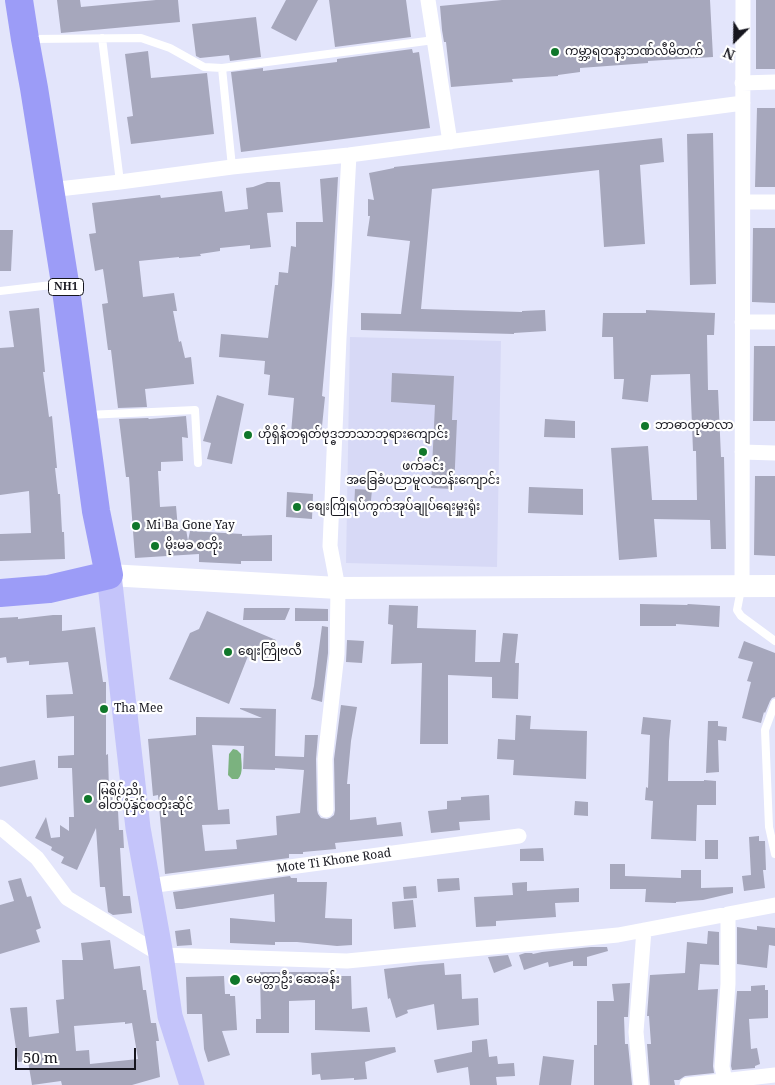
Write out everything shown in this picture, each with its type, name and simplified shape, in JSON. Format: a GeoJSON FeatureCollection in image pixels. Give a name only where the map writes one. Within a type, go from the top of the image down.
{"type":"FeatureCollection","features":[{"type":"Feature","properties":{"kind":"highway","name":"NH1"},"geometry":{"type":"LineString","coordinates":[[19,0],[65,283],[96,511],[109,575]]}},
{"type":"Feature","properties":{"kind":"highway"},"geometry":{"type":"LineString","coordinates":[[0,593],[49,589],[109,575]]}},
{"type":"Feature","properties":{"kind":"main road"},"geometry":{"type":"LineString","coordinates":[[192,1085],[170,1016],[138,828],[109,575],[338,588],[775,586]]}},
{"type":"Feature","properties":{"kind":"street"},"geometry":{"type":"LineString","coordinates":[[428,0],[450,142]]}},
{"type":"Feature","properties":{"kind":"street"},"geometry":{"type":"LineString","coordinates":[[742,586],[743,0]]}},
{"type":"Feature","properties":{"kind":"street"},"geometry":{"type":"LineString","coordinates":[[742,83],[775,82]]}},
{"type":"Feature","properties":{"kind":"street"},"geometry":{"type":"LineString","coordinates":[[50,190],[232,167],[349,155],[743,103]]}},
{"type":"Feature","properties":{"kind":"street"},"geometry":{"type":"LineString","coordinates":[[326,810],[325,759],[337,654],[338,588],[330,546],[349,155]]}},
{"type":"Feature","properties":{"kind":"street"},"geometry":{"type":"LineString","coordinates":[[743,202],[775,202]]}},
{"type":"Feature","properties":{"kind":"street"},"geometry":{"type":"LineString","coordinates":[[742,322],[775,322]]}},
{"type":"Feature","properties":{"kind":"street"},"geometry":{"type":"LineString","coordinates":[[742,452],[775,453]]}},
{"type":"Feature","properties":{"kind":"street"},"geometry":{"type":"LineString","coordinates":[[0,827],[37,858],[67,898],[161,955],[348,961],[618,935],[775,905]]}},
{"type":"Feature","properties":{"kind":"street","name":"Mote Ti Khone Road"},"geometry":{"type":"LineString","coordinates":[[149,886],[519,836]]}},
{"type":"Feature","properties":{"kind":"street"},"geometry":{"type":"LineString","coordinates":[[725,1083],[722,1067],[728,984],[728,914]]}},
{"type":"Feature","properties":{"kind":"street"},"geometry":{"type":"LineString","coordinates":[[641,1085],[636,1032],[644,930]]}},
{"type":"Feature","properties":{"kind":"street"},"geometry":{"type":"LineString","coordinates":[[687,1085],[725,1083],[775,1075]]}},
{"type":"Feature","properties":{"kind":"lane"},"geometry":{"type":"LineString","coordinates":[[102,38],[120,182]]}},
{"type":"Feature","properties":{"kind":"lane"},"geometry":{"type":"LineString","coordinates":[[25,39],[141,38],[170,48],[204,67],[222,68],[434,40]]}},
{"type":"Feature","properties":{"kind":"lane"},"geometry":{"type":"LineString","coordinates":[[222,68],[232,167]]}},
{"type":"Feature","properties":{"kind":"lane"},"geometry":{"type":"LineString","coordinates":[[0,291],[65,283]]}},
{"type":"Feature","properties":{"kind":"lane"},"geometry":{"type":"LineString","coordinates":[[83,415],[195,410],[198,463]]}},
{"type":"Feature","properties":{"kind":"lane"},"geometry":{"type":"LineString","coordinates":[[742,586],[737,610],[741,616],[775,641]]}},
{"type":"Feature","properties":{"kind":"lane"},"geometry":{"type":"LineString","coordinates":[[775,703],[765,730],[769,827],[775,854]]}},
{"type":"Feature","properties":{"kind":"shaded area","name":"ဖက်ခင်း အခြေခံပညာမူလတန်းကျောင်း"},"geometry":{"type":"Polygon","coordinates":[[[350,337],[501,341],[497,567],[346,563],[350,337]]]}},
{"type":"Feature","properties":{"kind":"shaded area"},"geometry":{"type":"Polygon","coordinates":[[[233,749],[241,754],[242,771],[238,779],[232,779],[228,775],[229,754],[233,749]]]}},
{"type":"Feature","properties":{"kind":"building"},"geometry":{"type":"Polygon","coordinates":[[[57,0],[80,0],[81,7],[156,0],[178,0],[180,22],[61,33],[57,0]]]}},
{"type":"Feature","properties":{"kind":"building"},"geometry":{"type":"Polygon","coordinates":[[[286,0],[318,0],[296,41],[271,28],[286,0]]]}},
{"type":"Feature","properties":{"kind":"building"},"geometry":{"type":"Polygon","coordinates":[[[329,0],[406,0],[411,37],[335,47],[329,0]]]}},
{"type":"Feature","properties":{"kind":"building"},"geometry":{"type":"Polygon","coordinates":[[[502,0],[710,0],[713,57],[580,68],[580,72],[558,76],[512,79],[513,82],[451,87],[440,6],[502,0]]]}},
{"type":"Feature","properties":{"kind":"building"},"geometry":{"type":"Polygon","coordinates":[[[756,0],[775,0],[775,69],[756,69],[756,0]]]}},
{"type":"Feature","properties":{"kind":"building"},"geometry":{"type":"Polygon","coordinates":[[[256,17],[261,57],[230,61],[229,55],[200,58],[196,56],[192,24],[256,17]]]}},
{"type":"Feature","properties":{"kind":"building"},"geometry":{"type":"Polygon","coordinates":[[[412,49],[413,53],[419,52],[430,128],[241,152],[231,72],[263,68],[263,71],[337,62],[337,59],[412,49]]]}},
{"type":"Feature","properties":{"kind":"building"},"geometry":{"type":"Polygon","coordinates":[[[148,51],[151,78],[207,73],[214,134],[131,144],[127,117],[133,116],[125,54],[148,51]]]}},
{"type":"Feature","properties":{"kind":"building"},"geometry":{"type":"Polygon","coordinates":[[[757,108],[775,108],[775,187],[755,187],[757,108]]]}},
{"type":"Feature","properties":{"kind":"building"},"geometry":{"type":"Polygon","coordinates":[[[713,133],[716,284],[690,285],[687,134],[713,133]]]}},
{"type":"Feature","properties":{"kind":"building"},"geometry":{"type":"Polygon","coordinates":[[[662,138],[664,162],[640,165],[645,244],[604,247],[599,170],[432,189],[421,309],[522,312],[545,310],[546,331],[514,334],[361,330],[361,313],[401,314],[410,241],[367,236],[370,216],[368,216],[368,199],[374,200],[369,173],[394,167],[662,138]]]}},
{"type":"Feature","properties":{"kind":"building"},"geometry":{"type":"Polygon","coordinates":[[[338,177],[332,285],[322,396],[325,397],[321,436],[291,433],[294,398],[268,395],[270,375],[264,374],[265,361],[219,357],[221,334],[268,338],[275,285],[278,285],[279,272],[288,273],[291,246],[296,247],[296,222],[323,222],[320,179],[338,177]]]}},
{"type":"Feature","properties":{"kind":"building"},"geometry":{"type":"Polygon","coordinates":[[[267,182],[280,182],[283,212],[267,213],[271,247],[250,249],[250,245],[220,248],[220,251],[200,254],[201,256],[139,261],[143,297],[174,293],[177,311],[173,311],[179,342],[181,341],[185,358],[191,357],[194,384],[145,389],[147,407],[118,408],[111,350],[108,350],[102,304],[108,303],[103,269],[95,271],[89,234],[96,233],[92,203],[160,195],[161,198],[222,191],[225,212],[248,209],[246,188],[267,182]]]}},
{"type":"Feature","properties":{"kind":"building"},"geometry":{"type":"Polygon","coordinates":[[[753,228],[775,228],[775,303],[752,302],[753,228]]]}},
{"type":"Feature","properties":{"kind":"building"},"geometry":{"type":"Polygon","coordinates":[[[0,230],[13,230],[11,271],[0,271],[0,230]]]}},
{"type":"Feature","properties":{"kind":"building"},"geometry":{"type":"Polygon","coordinates":[[[39,308],[45,372],[43,372],[49,417],[52,416],[57,468],[55,468],[58,494],[60,494],[65,559],[0,561],[0,534],[31,533],[29,491],[0,495],[0,348],[14,347],[9,311],[39,308]]]}},
{"type":"Feature","properties":{"kind":"building"},"geometry":{"type":"Polygon","coordinates":[[[646,310],[715,313],[714,335],[707,335],[708,390],[718,390],[721,457],[724,457],[726,549],[711,549],[710,520],[654,519],[657,557],[619,560],[611,448],[648,446],[652,500],[697,500],[696,451],[693,451],[690,374],[651,375],[648,402],[622,399],[624,379],[614,379],[613,337],[602,337],[603,313],[646,313],[646,310]]]}},
{"type":"Feature","properties":{"kind":"building"},"geometry":{"type":"Polygon","coordinates":[[[754,346],[775,346],[775,421],[753,421],[754,346]]]}},
{"type":"Feature","properties":{"kind":"building"},"geometry":{"type":"Polygon","coordinates":[[[392,373],[454,376],[452,420],[457,420],[454,489],[431,488],[435,405],[391,402],[392,373]]]}},
{"type":"Feature","properties":{"kind":"building"},"geometry":{"type":"Polygon","coordinates":[[[217,395],[244,404],[232,464],[207,459],[211,443],[203,441],[217,395]]]}},
{"type":"Feature","properties":{"kind":"building"},"geometry":{"type":"Polygon","coordinates":[[[186,416],[188,438],[182,437],[183,461],[161,462],[161,471],[158,471],[160,507],[176,506],[178,529],[186,529],[188,541],[190,531],[242,534],[242,536],[272,535],[272,561],[241,561],[241,564],[199,562],[199,554],[135,558],[129,477],[126,477],[119,419],[186,416]]]}},
{"type":"Feature","properties":{"kind":"building"},"geometry":{"type":"Polygon","coordinates":[[[545,419],[575,421],[575,438],[544,437],[545,419]]]}},
{"type":"Feature","properties":{"kind":"building"},"geometry":{"type":"Polygon","coordinates":[[[755,476],[775,476],[775,556],[754,555],[755,476]]]}},
{"type":"Feature","properties":{"kind":"building"},"geometry":{"type":"Polygon","coordinates":[[[529,487],[583,489],[583,515],[528,513],[529,487]]]}},
{"type":"Feature","properties":{"kind":"building"},"geometry":{"type":"Polygon","coordinates":[[[355,489],[372,490],[370,510],[354,509],[355,489]]]}},
{"type":"Feature","properties":{"kind":"building"},"geometry":{"type":"Polygon","coordinates":[[[287,492],[313,494],[312,519],[286,517],[287,492]]]}},
{"type":"Feature","properties":{"kind":"building"},"geometry":{"type":"Polygon","coordinates":[[[640,604],[720,606],[719,627],[676,624],[676,626],[640,626],[640,604]]]}},
{"type":"Feature","properties":{"kind":"building"},"geometry":{"type":"Polygon","coordinates":[[[389,605],[418,606],[417,628],[476,630],[475,662],[500,662],[503,633],[518,634],[515,663],[519,663],[518,699],[492,698],[492,677],[448,675],[448,744],[420,744],[422,663],[391,664],[393,625],[388,624],[389,605]]]}},
{"type":"Feature","properties":{"kind":"building"},"geometry":{"type":"Polygon","coordinates":[[[244,608],[290,608],[285,620],[243,620],[244,608]]]}},
{"type":"Feature","properties":{"kind":"building"},"geometry":{"type":"Polygon","coordinates":[[[295,608],[328,609],[328,621],[295,621],[295,608]]]}},
{"type":"Feature","properties":{"kind":"building"},"geometry":{"type":"Polygon","coordinates":[[[207,611],[276,640],[268,659],[250,651],[229,704],[169,679],[190,633],[199,629],[207,611]]]}},
{"type":"Feature","properties":{"kind":"building"},"geometry":{"type":"Polygon","coordinates":[[[62,615],[62,631],[95,627],[103,682],[106,682],[106,755],[108,754],[109,791],[117,791],[119,830],[123,830],[124,848],[120,848],[123,896],[130,896],[132,913],[113,915],[108,912],[105,887],[100,887],[96,828],[77,870],[61,863],[64,857],[51,850],[52,847],[35,838],[46,817],[51,838],[60,837],[60,825],[69,831],[69,817],[74,817],[72,768],[58,768],[58,756],[74,755],[74,716],[47,718],[46,695],[73,694],[68,662],[29,665],[29,661],[7,663],[6,657],[0,658],[0,618],[18,617],[18,619],[62,615]]]}},
{"type":"Feature","properties":{"kind":"building"},"geometry":{"type":"Polygon","coordinates":[[[322,626],[328,627],[328,653],[322,702],[311,699],[322,626]]]}},
{"type":"Feature","properties":{"kind":"building"},"geometry":{"type":"Polygon","coordinates":[[[347,640],[364,641],[362,663],[346,662],[347,640]]]}},
{"type":"Feature","properties":{"kind":"building"},"geometry":{"type":"Polygon","coordinates":[[[744,641],[775,653],[775,697],[772,698],[764,712],[761,723],[742,718],[751,682],[747,681],[753,662],[738,658],[744,641]]]}},
{"type":"Feature","properties":{"kind":"building"},"geometry":{"type":"Polygon","coordinates":[[[341,705],[357,707],[351,741],[347,784],[350,784],[350,820],[376,817],[377,825],[401,822],[403,836],[335,843],[336,849],[289,854],[289,858],[165,874],[158,795],[153,796],[148,739],[196,735],[196,717],[262,718],[240,708],[276,709],[275,756],[304,757],[305,735],[318,735],[316,759],[317,810],[321,818],[327,819],[334,815],[335,810],[334,759],[341,705]],[[212,745],[218,810],[229,809],[230,824],[202,825],[205,851],[237,849],[236,840],[277,835],[276,816],[300,813],[304,770],[275,768],[275,770],[243,769],[244,746],[212,745]]]}},
{"type":"Feature","properties":{"kind":"building"},"geometry":{"type":"Polygon","coordinates":[[[516,715],[531,716],[530,729],[587,731],[586,779],[513,775],[514,760],[497,759],[498,739],[515,740],[516,715]]]}},
{"type":"Feature","properties":{"kind":"building"},"geometry":{"type":"Polygon","coordinates":[[[643,717],[671,720],[668,781],[716,781],[716,805],[697,805],[696,841],[651,839],[653,801],[645,800],[646,787],[648,788],[650,735],[641,734],[643,717]]]}},
{"type":"Feature","properties":{"kind":"building"},"geometry":{"type":"Polygon","coordinates":[[[708,721],[718,721],[718,726],[727,727],[726,741],[718,740],[719,772],[706,773],[708,721]]]}},
{"type":"Feature","properties":{"kind":"building"},"geometry":{"type":"Polygon","coordinates":[[[35,760],[38,779],[0,787],[0,767],[35,760]]]}},
{"type":"Feature","properties":{"kind":"building"},"geometry":{"type":"Polygon","coordinates":[[[489,795],[490,820],[459,822],[460,830],[431,833],[428,811],[447,809],[447,801],[461,800],[461,797],[489,795]]]}},
{"type":"Feature","properties":{"kind":"building"},"geometry":{"type":"Polygon","coordinates":[[[575,801],[588,802],[588,816],[574,815],[575,801]]]}},
{"type":"Feature","properties":{"kind":"building"},"geometry":{"type":"Polygon","coordinates":[[[759,836],[759,841],[765,841],[766,870],[763,870],[765,888],[744,891],[742,876],[751,875],[749,837],[759,836]]]}},
{"type":"Feature","properties":{"kind":"building"},"geometry":{"type":"Polygon","coordinates":[[[705,840],[718,840],[718,859],[705,859],[705,840]]]}},
{"type":"Feature","properties":{"kind":"building"},"geometry":{"type":"Polygon","coordinates":[[[543,848],[544,861],[520,861],[520,849],[543,848]]]}},
{"type":"Feature","properties":{"kind":"building"},"geometry":{"type":"Polygon","coordinates":[[[610,864],[625,864],[625,876],[681,878],[681,870],[701,870],[701,888],[733,887],[733,893],[703,900],[676,903],[645,902],[646,889],[610,889],[610,864]]]}},
{"type":"Feature","properties":{"kind":"building"},"geometry":{"type":"Polygon","coordinates":[[[290,876],[291,878],[297,878],[297,882],[327,882],[325,918],[352,919],[352,945],[337,946],[297,942],[275,942],[275,945],[230,943],[230,918],[275,922],[274,894],[176,909],[173,892],[290,876]]]}},
{"type":"Feature","properties":{"kind":"building"},"geometry":{"type":"Polygon","coordinates":[[[21,878],[27,897],[31,896],[41,928],[36,930],[40,942],[0,954],[0,905],[14,901],[8,881],[21,878]]]}},
{"type":"Feature","properties":{"kind":"building"},"geometry":{"type":"Polygon","coordinates":[[[459,878],[460,890],[438,892],[437,879],[459,878]]]}},
{"type":"Feature","properties":{"kind":"building"},"geometry":{"type":"Polygon","coordinates":[[[527,882],[527,891],[579,888],[579,902],[555,903],[556,917],[496,921],[496,926],[476,927],[474,897],[513,895],[512,883],[527,882]]]}},
{"type":"Feature","properties":{"kind":"building"},"geometry":{"type":"Polygon","coordinates":[[[416,886],[417,898],[404,899],[403,887],[416,886]]]}},
{"type":"Feature","properties":{"kind":"building"},"geometry":{"type":"Polygon","coordinates":[[[413,900],[416,927],[394,929],[392,902],[413,900]]]}},
{"type":"Feature","properties":{"kind":"building"},"geometry":{"type":"Polygon","coordinates":[[[757,926],[775,928],[775,946],[769,945],[767,968],[737,964],[737,927],[757,930],[757,926]]]}},
{"type":"Feature","properties":{"kind":"building"},"geometry":{"type":"Polygon","coordinates":[[[190,929],[192,945],[177,946],[175,931],[190,929]]]}},
{"type":"Feature","properties":{"kind":"building"},"geometry":{"type":"Polygon","coordinates":[[[708,931],[719,932],[719,965],[700,964],[698,990],[718,989],[714,1073],[685,1076],[679,1080],[674,1080],[675,1085],[650,1085],[647,1044],[651,1044],[649,1016],[647,1016],[650,975],[685,973],[687,942],[707,944],[708,931]]]}},
{"type":"Feature","properties":{"kind":"building"},"geometry":{"type":"Polygon","coordinates":[[[110,940],[114,969],[140,966],[143,990],[146,990],[151,1023],[156,1023],[159,1041],[156,1041],[160,1077],[132,1085],[62,1085],[61,1081],[32,1085],[28,1061],[18,1062],[10,1008],[27,1007],[29,1037],[59,1033],[56,1000],[64,999],[62,960],[83,960],[81,943],[110,940]],[[125,1022],[74,1026],[76,1051],[89,1050],[90,1064],[138,1059],[132,1023],[125,1024],[125,1022]]]}},
{"type":"Feature","properties":{"kind":"building"},"geometry":{"type":"Polygon","coordinates":[[[591,947],[607,947],[608,951],[587,957],[587,966],[573,966],[573,961],[549,967],[548,962],[524,970],[519,955],[525,953],[533,954],[591,947]]]}},
{"type":"Feature","properties":{"kind":"building"},"geometry":{"type":"Polygon","coordinates":[[[508,955],[512,966],[494,973],[488,957],[508,955]]]}},
{"type":"Feature","properties":{"kind":"building"},"geometry":{"type":"Polygon","coordinates":[[[444,963],[445,975],[461,974],[462,999],[478,998],[479,1025],[437,1030],[434,1004],[407,1010],[408,1013],[396,1018],[390,998],[388,999],[384,969],[444,963]]]}},
{"type":"Feature","properties":{"kind":"building"},"geometry":{"type":"Polygon","coordinates":[[[260,972],[332,972],[332,976],[351,976],[352,1009],[367,1007],[370,1032],[315,1030],[315,1000],[289,1001],[289,1033],[256,1033],[256,1019],[261,1019],[260,972]]]}},
{"type":"Feature","properties":{"kind":"building"},"geometry":{"type":"Polygon","coordinates":[[[224,976],[225,994],[235,996],[237,1030],[222,1031],[230,1055],[208,1062],[204,1049],[202,1014],[187,1014],[186,977],[224,976]]]}},
{"type":"Feature","properties":{"kind":"building"},"geometry":{"type":"Polygon","coordinates":[[[630,983],[628,1017],[624,1017],[625,1044],[628,1044],[632,1085],[594,1085],[594,1045],[597,1045],[597,1001],[614,1001],[612,984],[630,983]]]}},
{"type":"Feature","properties":{"kind":"building"},"geometry":{"type":"Polygon","coordinates":[[[765,985],[765,990],[768,990],[768,1018],[749,1019],[751,1049],[757,1048],[760,1064],[755,1066],[755,1068],[732,1070],[737,991],[751,991],[751,986],[765,985]]]}},
{"type":"Feature","properties":{"kind":"building"},"geometry":{"type":"Polygon","coordinates":[[[487,1039],[489,1057],[497,1056],[498,1064],[514,1063],[515,1076],[496,1077],[497,1085],[470,1085],[468,1067],[437,1073],[434,1060],[472,1052],[472,1041],[487,1039]]]}},
{"type":"Feature","properties":{"kind":"building"},"geometry":{"type":"Polygon","coordinates":[[[395,1047],[396,1052],[365,1062],[367,1079],[321,1080],[320,1074],[312,1075],[311,1053],[395,1047]]]}},
{"type":"Feature","properties":{"kind":"building"},"geometry":{"type":"Polygon","coordinates":[[[543,1056],[574,1060],[571,1085],[539,1085],[543,1056]]]}},
{"type":"Feature","properties":{"kind":"place","name":"ကမ္ဘာ့ရတနာ့ဘဏ်လီမိတက်"},"geometry":{"type":"Point","coordinates":[555,52]}},
{"type":"Feature","properties":{"kind":"place","name":"ဘာဓာတုမာလာ"},"geometry":{"type":"Point","coordinates":[645,426]}},
{"type":"Feature","properties":{"kind":"place","name":"ဟိုရှိန်တရုတ်ဗုဒ္ဓဘာသာဘုရားကျောင်း"},"geometry":{"type":"Point","coordinates":[248,435]}},
{"type":"Feature","properties":{"kind":"place","name":"ဖက်ခင်း အခြေခံပညာမူလတန်းကျောင်း"},"geometry":{"type":"Point","coordinates":[423,452]}},
{"type":"Feature","properties":{"kind":"place","name":"စျေးကြိုရပ်ကွက်အုပ်ချုပ်ရေးမှူးရုံး"},"geometry":{"type":"Point","coordinates":[297,507]}},
{"type":"Feature","properties":{"kind":"place","name":"Mi Ba Gone Yay"},"geometry":{"type":"Point","coordinates":[136,526]}},
{"type":"Feature","properties":{"kind":"place","name":"မိုးမခ စတိုး"},"geometry":{"type":"Point","coordinates":[155,546]}},
{"type":"Feature","properties":{"kind":"place","name":"စျေးကြိုဗလီ"},"geometry":{"type":"Point","coordinates":[228,652]}},
{"type":"Feature","properties":{"kind":"place","name":"Tha Mee"},"geometry":{"type":"Point","coordinates":[104,709]}},
{"type":"Feature","properties":{"kind":"place","name":"မြရိပ်ညို ဓါတ်ပုံနှင့်စတိုးဆိုင်"},"geometry":{"type":"Point","coordinates":[88,799]}},
{"type":"Feature","properties":{"kind":"place","name":"မေတ္တာဦး ဆေးခန်း"},"geometry":{"type":"Point","coordinates":[235,980]}}]}
